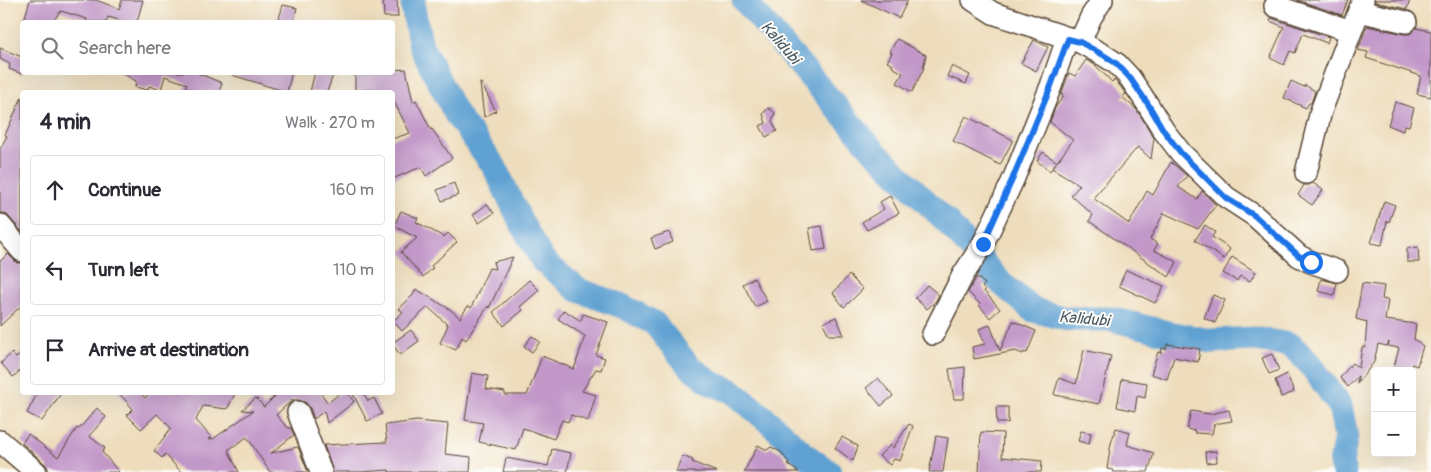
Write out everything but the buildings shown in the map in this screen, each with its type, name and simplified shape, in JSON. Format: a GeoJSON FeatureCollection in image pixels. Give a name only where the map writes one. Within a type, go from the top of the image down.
{"type":"FeatureCollection","features":[{"type":"Feature","properties":{"kind":"street"},"geometry":{"type":"LineString","coordinates":[[973,0],[993,13],[1074,41],[1117,64],[1130,78],[1164,131],[1181,153],[1226,198],[1255,216],[1299,256],[1337,271]]}},
{"type":"Feature","properties":{"kind":"street"},"geometry":{"type":"LineString","coordinates":[[933,334],[963,275],[983,244],[1051,86],[1074,41],[1102,0]]}},
{"type":"Feature","properties":{"kind":"street"},"geometry":{"type":"LineString","coordinates":[[1306,173],[1321,111],[1361,5],[1406,22]]}},
{"type":"Feature","properties":{"kind":"street"},"geometry":{"type":"LineString","coordinates":[[1275,6],[1350,31]]}},
{"type":"Feature","properties":{"kind":"street"},"geometry":{"type":"LineString","coordinates":[[0,226],[20,248]]}},
{"type":"Feature","properties":{"kind":"street"},"geometry":{"type":"LineString","coordinates":[[298,412],[321,472]]}},
{"type":"Feature","properties":{"kind":"street"},"geometry":{"type":"LineString","coordinates":[[0,441],[36,472]]}},
{"type":"Feature","properties":{"kind":"waterway","name":"Kalidubi"},"geometry":{"type":"LineString","coordinates":[[413,0],[421,46],[457,116],[494,166],[521,222],[543,261],[578,290],[622,306],[654,323],[688,365],[711,383],[732,391],[805,455],[829,472]]}},
{"type":"Feature","properties":{"kind":"waterway","name":"Kalidubi"},"geometry":{"type":"LineString","coordinates":[[744,0],[875,152],[946,221],[1002,284],[1033,310],[1067,319],[1111,319],[1211,341],[1255,339],[1291,345],[1310,364],[1340,406],[1346,436],[1341,464],[1344,472]]}},
{"type":"Feature","properties":{"kind":"route"},"geometry":{"type":"LineString","coordinates":[[983,244],[1051,86],[1068,39],[1080,42],[1117,64],[1130,78],[1164,131],[1181,153],[1226,198],[1255,216],[1299,256],[1311,262]]}}]}
